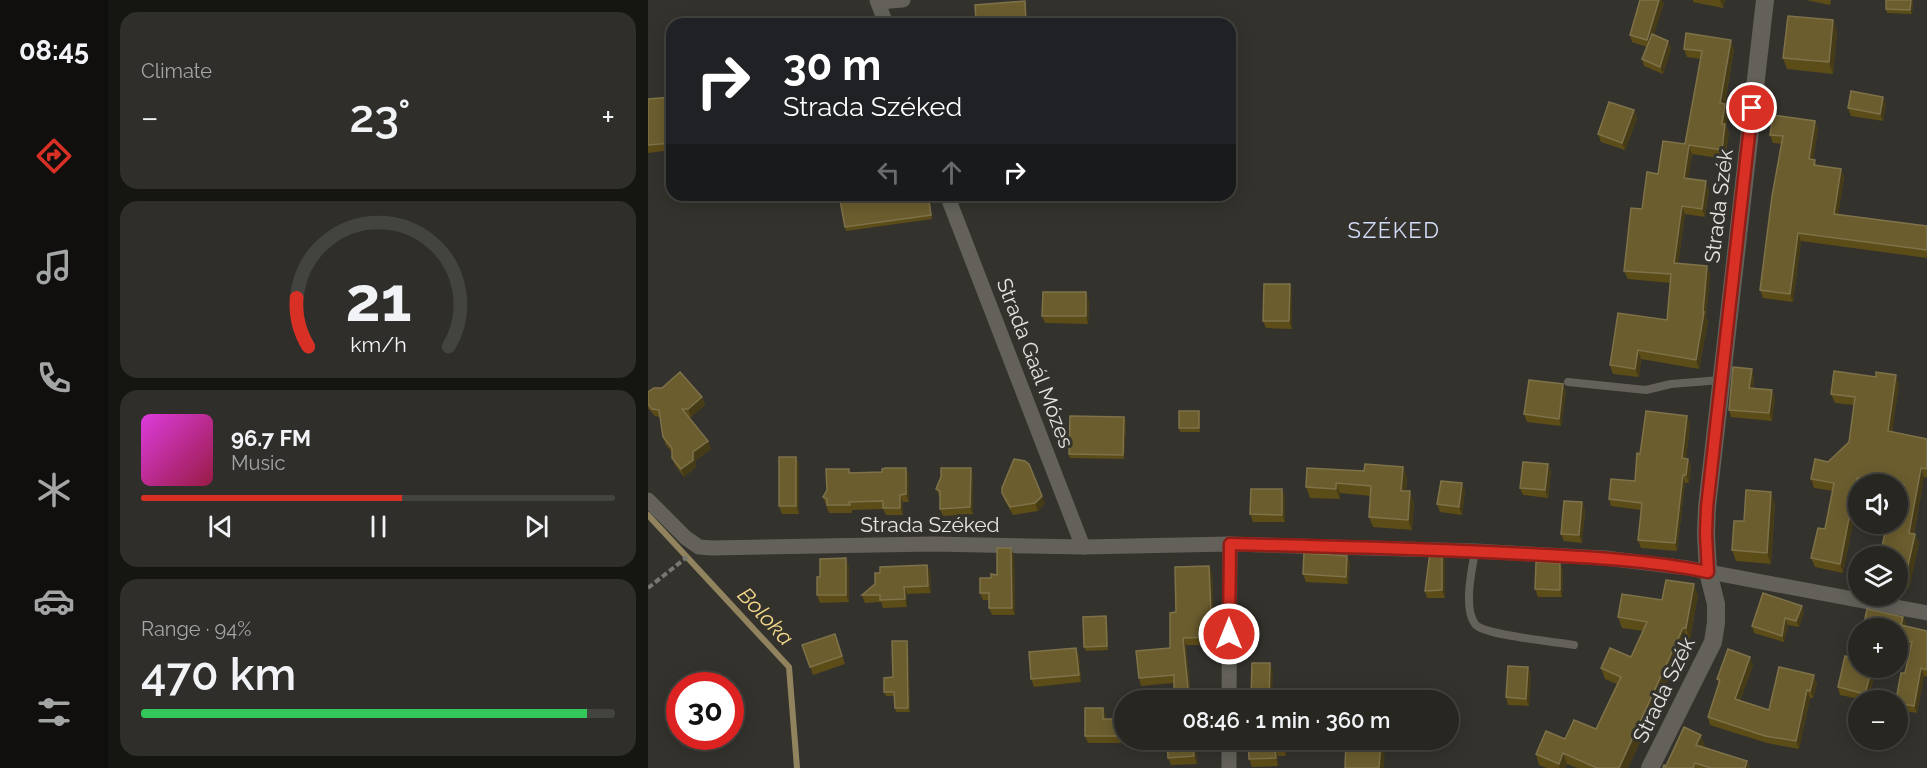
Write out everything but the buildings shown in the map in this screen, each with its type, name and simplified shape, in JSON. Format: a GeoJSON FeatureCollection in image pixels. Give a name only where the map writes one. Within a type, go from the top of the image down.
{"type":"FeatureCollection","features":[{"type":"Feature","properties":{"kind":"street"},"geometry":{"type":"LineString","coordinates":[[884,18],[878,1],[903,0]]}},
{"type":"Feature","properties":{"kind":"street","name":"Strada Szék"},"geometry":{"type":"LineString","coordinates":[[1650,768],[1713,642],[1716,604],[1708,572],[1707,507],[1765,0]]}},
{"type":"Feature","properties":{"kind":"street","name":"Strada Gaál Mózes"},"geometry":{"type":"LineString","coordinates":[[949,201],[1083,547]]}},
{"type":"Feature","properties":{"kind":"street","name":"Strada Széked"},"geometry":{"type":"LineString","coordinates":[[648,500],[686,538],[699,547],[933,544],[1083,547],[1230,544],[1475,551],[1605,558],[1708,572],[1927,613]]}},
{"type":"Feature","properties":{"kind":"street"},"geometry":{"type":"LineString","coordinates":[[1229,690],[1230,544]]}},
{"type":"Feature","properties":{"kind":"street"},"geometry":{"type":"LineString","coordinates":[[1229,750],[1229,768]]}},
{"type":"Feature","properties":{"kind":"lane"},"geometry":{"type":"LineString","coordinates":[[1568,382],[1646,390],[1671,384],[1721,380]]}},
{"type":"Feature","properties":{"kind":"lane"},"geometry":{"type":"LineString","coordinates":[[1475,551],[1469,590],[1473,622],[1479,629],[1574,645]]}},
{"type":"Feature","properties":{"kind":"path"},"geometry":{"type":"LineString","coordinates":[[648,588],[677,566]]}},
{"type":"Feature","properties":{"kind":"waterway","name":"Boloka"},"geometry":{"type":"LineString","coordinates":[[648,515],[789,667],[797,768]]}},
{"type":"Feature","properties":{"kind":"district","name":"SZÉKED"},"geometry":{"type":"Point","coordinates":[1394,230]}},
{"type":"Feature","properties":{"kind":"route"},"geometry":{"type":"LineString","coordinates":[[1229,634],[1230,544],[1475,551],[1605,558],[1708,572],[1707,507],[1752,108]]}}]}
